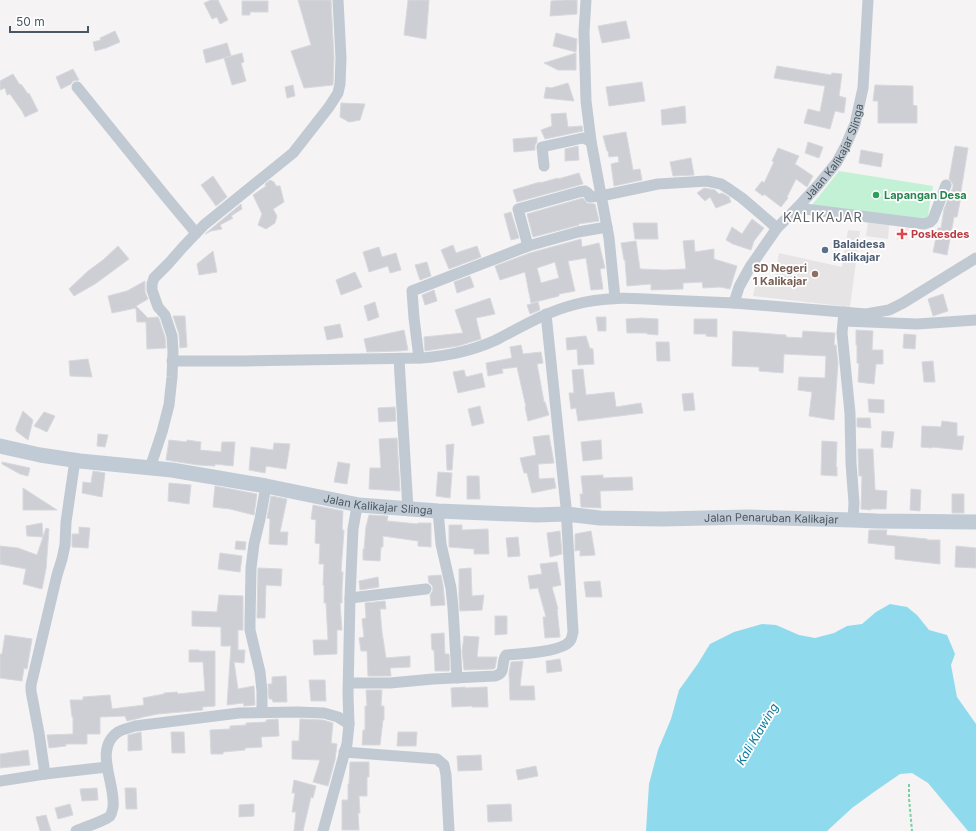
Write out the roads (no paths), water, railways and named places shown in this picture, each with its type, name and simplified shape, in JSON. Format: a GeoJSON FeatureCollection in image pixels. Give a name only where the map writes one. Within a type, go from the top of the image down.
{"type":"FeatureCollection","features":[{"type":"Feature","properties":{"kind":"street"},"geometry":{"type":"LineString","coordinates":[[150,468],[169,405],[172,377],[172,336],[165,315],[158,307],[152,290],[152,284],[158,275],[204,225],[293,152],[329,107],[338,93],[340,84],[341,58],[338,0]]}},
{"type":"Feature","properties":{"kind":"street"},"geometry":{"type":"LineString","coordinates":[[586,0],[584,32],[586,101],[591,141],[607,227],[614,298]]}},
{"type":"Feature","properties":{"kind":"street","name":"Jalan Kalikajar Slinga"},"geometry":{"type":"LineString","coordinates":[[734,303],[739,287],[750,267],[777,228],[819,184],[837,162],[846,145],[855,124],[863,88],[868,0]]}},
{"type":"Feature","properties":{"kind":"street"},"geometry":{"type":"LineString","coordinates":[[77,87],[196,233]]}},
{"type":"Feature","properties":{"kind":"street"},"geometry":{"type":"LineString","coordinates":[[544,166],[542,147],[583,138],[591,141]]}},
{"type":"Feature","properties":{"kind":"street"},"geometry":{"type":"LineString","coordinates":[[528,246],[518,209],[579,192],[585,191],[590,197],[601,196],[658,184],[707,181],[721,184],[742,198],[777,228]]}},
{"type":"Feature","properties":{"kind":"street"},"geometry":{"type":"LineString","coordinates":[[797,208],[924,224],[933,219],[946,185]]}},
{"type":"Feature","properties":{"kind":"street"},"geometry":{"type":"LineString","coordinates":[[419,358],[412,291],[528,246],[578,232],[607,227]]}},
{"type":"Feature","properties":{"kind":"street"},"geometry":{"type":"LineString","coordinates":[[844,316],[889,310],[976,258]]}},
{"type":"Feature","properties":{"kind":"street"},"geometry":{"type":"LineString","coordinates":[[172,361],[399,359],[440,356],[459,353],[479,346],[573,305],[596,299],[614,298],[734,303],[917,324],[976,320]]}},
{"type":"Feature","properties":{"kind":"street"},"geometry":{"type":"LineString","coordinates":[[349,683],[390,683],[500,675],[502,672],[503,659],[506,655],[555,650],[566,645],[570,641],[573,632],[566,514],[546,316]]}},
{"type":"Feature","properties":{"kind":"street"},"geometry":{"type":"LineString","coordinates":[[844,316],[842,333],[850,413],[851,463],[854,503],[853,520]]}},
{"type":"Feature","properties":{"kind":"street"},"geometry":{"type":"LineString","coordinates":[[399,359],[408,509]]}},
{"type":"Feature","properties":{"kind":"street","name":"Jalan Kalikajar Slinga"},"geometry":{"type":"LineString","coordinates":[[0,446],[40,455],[75,460],[172,470],[266,486],[359,505],[536,516],[566,514]]}},
{"type":"Feature","properties":{"kind":"street"},"geometry":{"type":"LineString","coordinates":[[45,774],[31,685],[65,546],[66,522],[75,460]]}},
{"type":"Feature","properties":{"kind":"street"},"geometry":{"type":"LineString","coordinates":[[262,712],[260,672],[250,630],[250,622],[251,568],[254,544],[266,486]]}},
{"type":"Feature","properties":{"kind":"street"},"geometry":{"type":"LineString","coordinates":[[322,831],[347,744],[350,724],[350,598],[353,529],[356,512],[359,505]]}},
{"type":"Feature","properties":{"kind":"street"},"geometry":{"type":"LineString","coordinates":[[438,511],[441,544],[451,588],[457,678]]}},
{"type":"Feature","properties":{"kind":"street","name":"Jalan Penaruban Kalikajar"},"geometry":{"type":"LineString","coordinates":[[566,514],[600,518],[663,519],[747,517],[877,522],[976,522]]}},
{"type":"Feature","properties":{"kind":"street"},"geometry":{"type":"LineString","coordinates":[[350,598],[426,589]]}},
{"type":"Feature","properties":{"kind":"street"},"geometry":{"type":"LineString","coordinates":[[76,831],[82,827],[96,823],[110,816],[114,802],[107,767],[106,748],[110,738],[119,731],[135,726],[231,714],[262,712],[324,713],[338,717],[350,724]]}},
{"type":"Feature","properties":{"kind":"street"},"geometry":{"type":"LineString","coordinates":[[344,752],[437,759],[444,765],[446,775],[449,831]]}},
{"type":"Feature","properties":{"kind":"street"},"geometry":{"type":"LineString","coordinates":[[0,781],[107,767]]}},
{"type":"Feature","properties":{"kind":"water","name":"Kali Klawing"},"geometry":{"type":"Polygon","coordinates":[[[890,604],[907,607],[917,615],[929,630],[947,635],[955,654],[951,665],[957,697],[976,724],[976,831],[968,831],[928,783],[912,773],[900,774],[852,808],[827,831],[646,831],[649,784],[658,750],[671,719],[679,690],[710,644],[734,632],[762,624],[776,625],[799,635],[815,638],[834,633],[847,626],[862,624],[876,612],[890,604]]]}},
{"type":"Feature","properties":{"kind":"place","name":"Lapangan Desa"},"geometry":{"type":"Point","coordinates":[876,195]}},
{"type":"Feature","properties":{"kind":"place","name":"Poskesdes"},"geometry":{"type":"Point","coordinates":[902,234]}},
{"type":"Feature","properties":{"kind":"place","name":"Balaidesa Kalikajar"},"geometry":{"type":"Point","coordinates":[825,250]}},
{"type":"Feature","properties":{"kind":"place","name":"SD Negeri 1 Kalikajar"},"geometry":{"type":"Point","coordinates":[815,274]}},
{"type":"Feature","properties":{"kind":"district","name":"KALIKAJAR"},"geometry":{"type":"Point","coordinates":[823,217]}}]}
